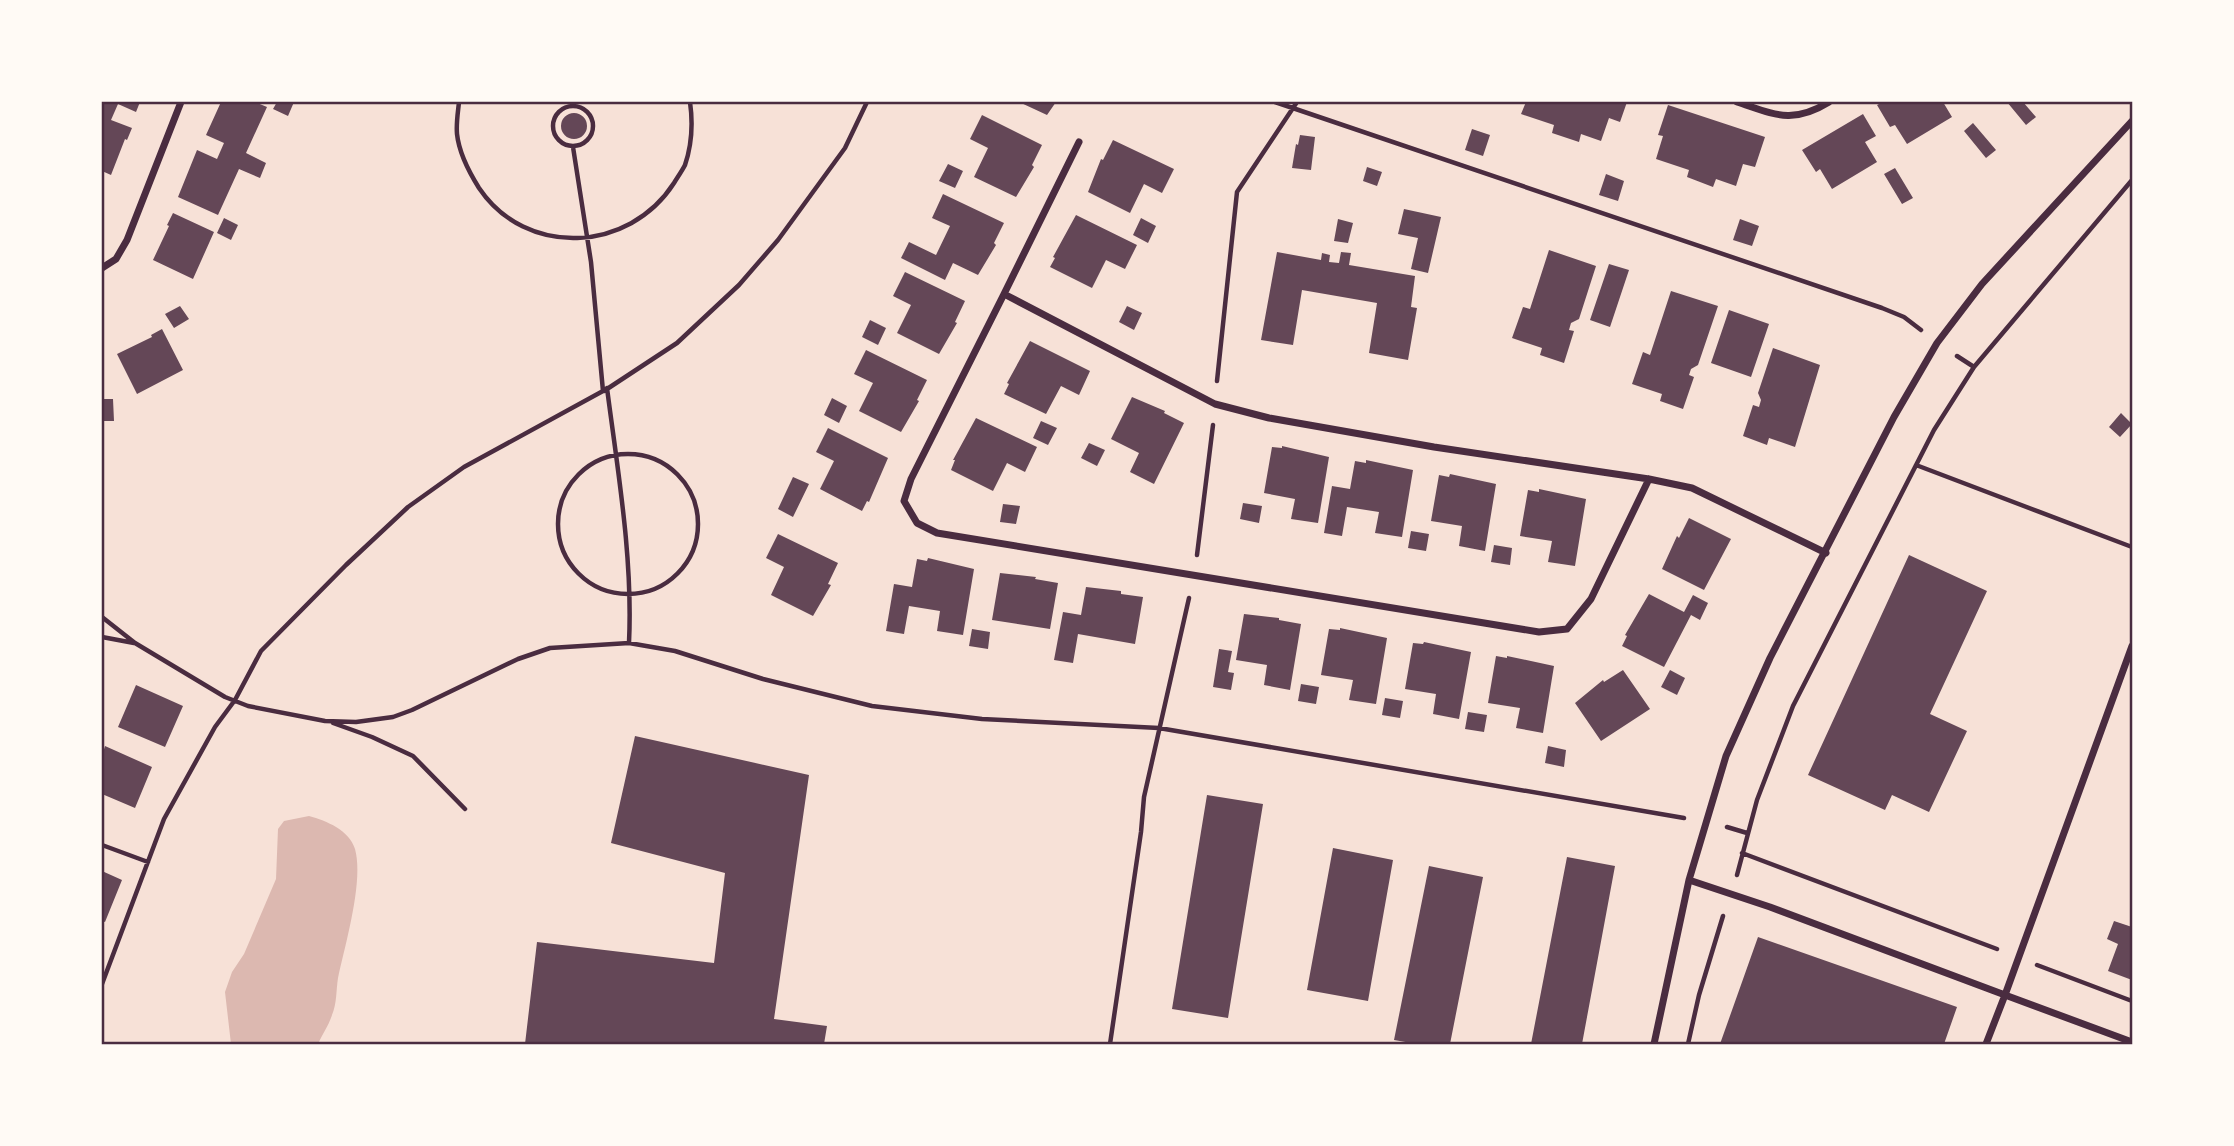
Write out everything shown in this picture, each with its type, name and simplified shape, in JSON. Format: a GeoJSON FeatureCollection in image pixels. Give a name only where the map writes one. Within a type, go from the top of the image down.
{"type":"FeatureCollection","features":[{"type":"Feature","properties":{"kind":"street"},"geometry":{"type":"LineString","coordinates":[[102,268],[116,259],[127,240],[181,102]]}},
{"type":"Feature","properties":{"kind":"street"},"geometry":{"type":"LineString","coordinates":[[1737,102],[1789,118],[1829,102]]}},
{"type":"Feature","properties":{"kind":"street"},"geometry":{"type":"LineString","coordinates":[[1654,1045],[1689,880],[1726,756],[1770,658],[1894,417],[1937,343],[1982,284],[2133,121]]}},
{"type":"Feature","properties":{"kind":"street"},"geometry":{"type":"LineString","coordinates":[[1079,142],[911,479],[904,501],[917,523],[937,533],[1539,632],[1567,629],[1591,599],[1648,479]]}},
{"type":"Feature","properties":{"kind":"street"},"geometry":{"type":"LineString","coordinates":[[1004,294],[1215,404],[1269,418],[1692,488],[1826,553]]}},
{"type":"Feature","properties":{"kind":"street"},"geometry":{"type":"LineString","coordinates":[[1986,1045],[2133,646]]}},
{"type":"Feature","properties":{"kind":"street"},"geometry":{"type":"LineString","coordinates":[[1689,880],[2133,1042]]}},
{"type":"Feature","properties":{"kind":"path"},"geometry":{"type":"LineString","coordinates":[[459,102],[457,135],[468,171],[489,202],[519,225],[555,238],[588,238],[631,225],[663,201],[684,167],[693,127],[690,102]]}},
{"type":"Feature","properties":{"kind":"path"},"geometry":{"type":"LineString","coordinates":[[102,984],[164,819],[215,727],[235,701],[261,652],[346,565],[408,508],[464,467],[605,389],[677,343],[739,285],[778,240],[845,148],[867,102]]}},
{"type":"Feature","properties":{"kind":"path"},"geometry":{"type":"LineString","coordinates":[[1275,102],[1882,308],[1904,317],[1974,367]]}},
{"type":"Feature","properties":{"kind":"path"},"geometry":{"type":"LineString","coordinates":[[569,104],[588,112],[593,125],[593,131],[586,142],[573,146],[559,141],[553,128],[557,114],[569,104]]}},
{"type":"Feature","properties":{"kind":"path"},"geometry":{"type":"LineString","coordinates":[[573,146],[588,238],[605,389],[616,455],[631,596],[629,643]]}},
{"type":"Feature","properties":{"kind":"path"},"geometry":{"type":"LineString","coordinates":[[1688,1045],[1718,929],[1733,894],[1747,832],[1779,738],[1934,430],[1974,367],[2133,180]]}},
{"type":"Feature","properties":{"kind":"path"},"geometry":{"type":"LineString","coordinates":[[628,453],[652,458],[673,470],[689,488],[698,511],[698,535],[691,558],[676,577],[655,590],[631,596],[609,593],[588,584],[572,568],[561,548],[557,526],[560,504],[570,484],[586,467],[606,457],[628,453]]}},
{"type":"Feature","properties":{"kind":"path"},"geometry":{"type":"LineString","coordinates":[[1916,465],[2133,547]]}},
{"type":"Feature","properties":{"kind":"path"},"geometry":{"type":"LineString","coordinates":[[102,617],[135,643],[235,701],[325,721],[372,737],[413,756],[465,809]]}},
{"type":"Feature","properties":{"kind":"path"},"geometry":{"type":"LineString","coordinates":[[102,638],[135,643]]}},
{"type":"Feature","properties":{"kind":"path"},"geometry":{"type":"LineString","coordinates":[[325,721],[356,722],[393,717],[507,664],[550,648],[629,643],[675,651],[764,679],[872,706],[982,719],[1159,727],[1705,822],[1747,832]]}},
{"type":"Feature","properties":{"kind":"path"},"geometry":{"type":"LineString","coordinates":[[102,845],[148,862]]}},
{"type":"Feature","properties":{"kind":"path"},"geometry":{"type":"LineString","coordinates":[[1742,853],[2133,1001]]}},
{"type":"Feature","properties":{"kind":"shaded area"},"geometry":{"type":"Polygon","coordinates":[[[309,816],[343,832],[352,842],[357,862],[355,895],[334,1010],[318,1044],[231,1044],[225,992],[276,879],[278,829],[284,821],[309,816]]]}},
{"type":"Feature","properties":{"kind":"building"},"geometry":{"type":"Polygon","coordinates":[[[102,102],[140,102],[136,112],[118,104],[111,120],[132,128],[111,175],[102,171],[102,102]]]}},
{"type":"Feature","properties":{"kind":"building"},"geometry":{"type":"Polygon","coordinates":[[[221,102],[255,102],[267,107],[246,153],[266,163],[260,178],[239,169],[218,215],[178,197],[197,150],[217,159],[224,143],[206,135],[221,102]]]}},
{"type":"Feature","properties":{"kind":"building"},"geometry":{"type":"Polygon","coordinates":[[[277,102],[294,102],[288,116],[273,109],[277,102]]]}},
{"type":"Feature","properties":{"kind":"building"},"geometry":{"type":"Polygon","coordinates":[[[1019,102],[1056,102],[1047,115],[1019,102]]]}},
{"type":"Feature","properties":{"kind":"building"},"geometry":{"type":"Polygon","coordinates":[[[1526,102],[1627,102],[1620,122],[1609,118],[1601,141],[1581,134],[1579,142],[1552,133],[1554,125],[1521,114],[1526,102]]]}},
{"type":"Feature","properties":{"kind":"building"},"geometry":{"type":"Polygon","coordinates":[[[1883,102],[1943,102],[1952,117],[1907,144],[1895,125],[1890,127],[1877,105],[1883,102]]]}},
{"type":"Feature","properties":{"kind":"building"},"geometry":{"type":"Polygon","coordinates":[[[2007,102],[2023,102],[2036,117],[2026,125],[2007,102]]]}},
{"type":"Feature","properties":{"kind":"building"},"geometry":{"type":"Polygon","coordinates":[[[1668,105],[1765,137],[1755,167],[1743,164],[1736,186],[1716,179],[1713,187],[1687,177],[1689,170],[1656,159],[1663,136],[1658,135],[1668,105]]]}},
{"type":"Feature","properties":{"kind":"building"},"geometry":{"type":"Polygon","coordinates":[[[574,113],[583,117],[587,126],[583,135],[574,139],[565,135],[561,126],[565,117],[574,113]]]}},
{"type":"Feature","properties":{"kind":"building"},"geometry":{"type":"Polygon","coordinates":[[[1863,114],[1876,136],[1865,142],[1877,162],[1832,189],[1820,169],[1816,172],[1802,150],[1863,114]]]}},
{"type":"Feature","properties":{"kind":"building"},"geometry":{"type":"Polygon","coordinates":[[[982,115],[1042,145],[1032,165],[1034,167],[1016,197],[974,177],[988,148],[970,139],[982,115]]]}},
{"type":"Feature","properties":{"kind":"building"},"geometry":{"type":"Polygon","coordinates":[[[1973,123],[1996,150],[1986,158],[1964,131],[1973,123]]]}},
{"type":"Feature","properties":{"kind":"building"},"geometry":{"type":"Polygon","coordinates":[[[1472,129],[1490,135],[1483,156],[1465,150],[1472,129]]]}},
{"type":"Feature","properties":{"kind":"building"},"geometry":{"type":"Polygon","coordinates":[[[1300,135],[1315,137],[1311,170],[1292,168],[1300,135]]]}},
{"type":"Feature","properties":{"kind":"building"},"geometry":{"type":"Polygon","coordinates":[[[1113,140],[1174,169],[1162,193],[1144,184],[1130,213],[1088,192],[1101,159],[1103,160],[1113,140]]]}},
{"type":"Feature","properties":{"kind":"building"},"geometry":{"type":"Polygon","coordinates":[[[948,164],[963,171],[955,188],[939,181],[948,164]]]}},
{"type":"Feature","properties":{"kind":"building"},"geometry":{"type":"Polygon","coordinates":[[[1367,167],[1382,172],[1377,186],[1363,181],[1367,167]]]}},
{"type":"Feature","properties":{"kind":"building"},"geometry":{"type":"Polygon","coordinates":[[[1895,168],[1913,198],[1902,204],[1884,174],[1895,168]]]}},
{"type":"Feature","properties":{"kind":"building"},"geometry":{"type":"Polygon","coordinates":[[[1606,174],[1624,181],[1618,201],[1599,195],[1606,174]]]}},
{"type":"Feature","properties":{"kind":"building"},"geometry":{"type":"Polygon","coordinates":[[[943,194],[1004,223],[994,243],[996,245],[978,275],[953,263],[945,280],[901,258],[909,242],[936,255],[950,226],[932,218],[943,194]]]}},
{"type":"Feature","properties":{"kind":"building"},"geometry":{"type":"Polygon","coordinates":[[[1404,209],[1441,217],[1428,273],[1411,269],[1418,238],[1398,234],[1404,209]]]}},
{"type":"Feature","properties":{"kind":"building"},"geometry":{"type":"Polygon","coordinates":[[[173,213],[214,232],[193,279],[153,260],[173,213]]]}},
{"type":"Feature","properties":{"kind":"building"},"geometry":{"type":"Polygon","coordinates":[[[1076,215],[1137,245],[1125,269],[1106,260],[1092,288],[1050,267],[1076,215]]]}},
{"type":"Feature","properties":{"kind":"building"},"geometry":{"type":"Polygon","coordinates":[[[224,218],[238,225],[231,240],[217,233],[224,218]]]}},
{"type":"Feature","properties":{"kind":"building"},"geometry":{"type":"Polygon","coordinates":[[[1141,218],[1156,226],[1148,243],[1133,235],[1141,218]]]}},
{"type":"Feature","properties":{"kind":"building"},"geometry":{"type":"Polygon","coordinates":[[[1338,219],[1353,223],[1348,243],[1334,241],[1338,219]]]}},
{"type":"Feature","properties":{"kind":"building"},"geometry":{"type":"Polygon","coordinates":[[[1740,219],[1759,226],[1752,246],[1733,240],[1740,219]]]}},
{"type":"Feature","properties":{"kind":"building"},"geometry":{"type":"Polygon","coordinates":[[[1549,250],[1596,266],[1579,319],[1571,323],[1569,330],[1574,331],[1564,363],[1540,355],[1542,348],[1512,338],[1523,307],[1530,309],[1549,250]]]}},
{"type":"Feature","properties":{"kind":"building"},"geometry":{"type":"Polygon","coordinates":[[[1277,252],[1321,260],[1322,253],[1330,255],[1329,262],[1339,263],[1341,252],[1351,253],[1349,265],[1415,276],[1411,307],[1417,308],[1408,360],[1369,353],[1377,303],[1302,290],[1293,345],[1261,340],[1277,252]]]}},
{"type":"Feature","properties":{"kind":"building"},"geometry":{"type":"Polygon","coordinates":[[[1609,264],[1629,270],[1610,327],[1590,320],[1609,264]]]}},
{"type":"Feature","properties":{"kind":"building"},"geometry":{"type":"Polygon","coordinates":[[[905,272],[965,301],[955,322],[957,323],[939,354],[897,333],[911,305],[893,296],[905,272]]]}},
{"type":"Feature","properties":{"kind":"building"},"geometry":{"type":"Polygon","coordinates":[[[1671,291],[1718,306],[1698,365],[1691,369],[1689,375],[1694,377],[1683,409],[1660,401],[1662,394],[1632,384],[1643,352],[1650,355],[1671,291]]]}},
{"type":"Feature","properties":{"kind":"building"},"geometry":{"type":"Polygon","coordinates":[[[180,306],[189,319],[174,328],[165,314],[180,306]]]}},
{"type":"Feature","properties":{"kind":"building"},"geometry":{"type":"Polygon","coordinates":[[[1127,306],[1142,313],[1134,330],[1119,322],[1127,306]]]}},
{"type":"Feature","properties":{"kind":"building"},"geometry":{"type":"Polygon","coordinates":[[[1729,310],[1769,324],[1751,377],[1711,363],[1729,310]]]}},
{"type":"Feature","properties":{"kind":"building"},"geometry":{"type":"Polygon","coordinates":[[[870,320],[886,328],[878,345],[862,337],[870,320]]]}},
{"type":"Feature","properties":{"kind":"building"},"geometry":{"type":"Polygon","coordinates":[[[162,329],[183,370],[137,394],[117,354],[152,337],[151,335],[162,329]]]}},
{"type":"Feature","properties":{"kind":"building"},"geometry":{"type":"Polygon","coordinates":[[[1030,341],[1090,371],[1079,395],[1061,386],[1046,414],[1004,394],[1009,384],[1007,383],[1030,341]]]}},
{"type":"Feature","properties":{"kind":"building"},"geometry":{"type":"Polygon","coordinates":[[[1773,348],[1820,365],[1795,447],[1769,438],[1767,445],[1743,436],[1753,405],[1759,407],[1761,400],[1758,393],[1773,348]]]}},
{"type":"Feature","properties":{"kind":"building"},"geometry":{"type":"Polygon","coordinates":[[[866,350],[927,380],[917,400],[919,401],[901,432],[859,411],[873,383],[854,374],[866,350]]]}},
{"type":"Feature","properties":{"kind":"building"},"geometry":{"type":"Polygon","coordinates":[[[1132,397],[1165,411],[1164,413],[1184,423],[1154,484],[1130,472],[1139,453],[1111,439],[1132,397]]]}},
{"type":"Feature","properties":{"kind":"building"},"geometry":{"type":"Polygon","coordinates":[[[832,398],[847,406],[839,423],[824,415],[832,398]]]}},
{"type":"Feature","properties":{"kind":"building"},"geometry":{"type":"Polygon","coordinates":[[[102,399],[113,399],[114,421],[102,421],[102,399]]]}},
{"type":"Feature","properties":{"kind":"building"},"geometry":{"type":"Polygon","coordinates":[[[2121,413],[2132,424],[2120,437],[2109,427],[2121,413]]]}},
{"type":"Feature","properties":{"kind":"building"},"geometry":{"type":"Polygon","coordinates":[[[976,418],[1037,447],[1025,472],[1007,463],[993,491],[951,470],[953,460],[976,418]]]}},
{"type":"Feature","properties":{"kind":"building"},"geometry":{"type":"Polygon","coordinates":[[[1041,421],[1057,428],[1048,445],[1033,438],[1041,421]]]}},
{"type":"Feature","properties":{"kind":"building"},"geometry":{"type":"Polygon","coordinates":[[[828,428],[888,458],[869,502],[867,501],[862,511],[820,489],[834,461],[816,452],[828,428]]]}},
{"type":"Feature","properties":{"kind":"building"},"geometry":{"type":"Polygon","coordinates":[[[1089,443],[1105,450],[1097,466],[1081,458],[1089,443]]]}},
{"type":"Feature","properties":{"kind":"building"},"geometry":{"type":"Polygon","coordinates":[[[1282,446],[1329,457],[1318,523],[1291,519],[1295,499],[1264,493],[1272,447],[1282,446]]]}},
{"type":"Feature","properties":{"kind":"building"},"geometry":{"type":"Polygon","coordinates":[[[1366,460],[1413,470],[1402,537],[1375,533],[1379,512],[1347,507],[1342,536],[1324,533],[1332,486],[1350,489],[1355,461],[1366,463],[1366,460]]]}},
{"type":"Feature","properties":{"kind":"building"},"geometry":{"type":"Polygon","coordinates":[[[1450,474],[1496,484],[1485,551],[1459,546],[1462,526],[1431,521],[1439,475],[1449,477],[1450,474]]]}},
{"type":"Feature","properties":{"kind":"building"},"geometry":{"type":"Polygon","coordinates":[[[793,477],[809,484],[793,517],[778,509],[793,477]]]}},
{"type":"Feature","properties":{"kind":"building"},"geometry":{"type":"Polygon","coordinates":[[[1539,489],[1586,499],[1575,566],[1548,562],[1552,541],[1520,536],[1528,490],[1539,492],[1539,489]]]}},
{"type":"Feature","properties":{"kind":"building"},"geometry":{"type":"Polygon","coordinates":[[[1243,503],[1262,506],[1259,523],[1240,519],[1243,503]]]}},
{"type":"Feature","properties":{"kind":"building"},"geometry":{"type":"Polygon","coordinates":[[[1003,504],[1020,506],[1016,524],[1000,522],[1003,504]]]}},
{"type":"Feature","properties":{"kind":"building"},"geometry":{"type":"Polygon","coordinates":[[[1689,518],[1731,539],[1704,590],[1662,569],[1677,536],[1679,538],[1689,518]]]}},
{"type":"Feature","properties":{"kind":"building"},"geometry":{"type":"Polygon","coordinates":[[[1411,531],[1429,534],[1426,551],[1408,548],[1411,531]]]}},
{"type":"Feature","properties":{"kind":"building"},"geometry":{"type":"Polygon","coordinates":[[[778,534],[838,563],[828,584],[831,585],[813,616],[771,595],[784,567],[766,558],[778,534]]]}},
{"type":"Feature","properties":{"kind":"building"},"geometry":{"type":"Polygon","coordinates":[[[1494,545],[1512,548],[1510,565],[1491,562],[1494,545]]]}},
{"type":"Feature","properties":{"kind":"building"},"geometry":{"type":"Polygon","coordinates":[[[1909,555],[1987,591],[1930,714],[1967,731],[1929,812],[1892,795],[1885,810],[1808,775],[1909,555]]]}},
{"type":"Feature","properties":{"kind":"building"},"geometry":{"type":"Polygon","coordinates":[[[928,558],[974,569],[963,635],[937,631],[940,611],[909,606],[904,634],[886,631],[894,584],[912,587],[917,559],[927,561],[928,558]]]}},
{"type":"Feature","properties":{"kind":"building"},"geometry":{"type":"Polygon","coordinates":[[[1000,573],[1036,577],[1035,579],[1058,583],[1050,629],[992,620],[1000,573]]]}},
{"type":"Feature","properties":{"kind":"building"},"geometry":{"type":"Polygon","coordinates":[[[1086,587],[1121,591],[1121,594],[1143,597],[1135,644],[1078,634],[1073,663],[1054,660],[1063,612],[1081,615],[1086,587]]]}},
{"type":"Feature","properties":{"kind":"building"},"geometry":{"type":"Polygon","coordinates":[[[1649,594],[1684,612],[1693,595],[1708,603],[1700,620],[1691,615],[1664,667],[1622,646],[1627,636],[1625,635],[1649,594]]]}},
{"type":"Feature","properties":{"kind":"building"},"geometry":{"type":"Polygon","coordinates":[[[1244,614],[1279,618],[1301,624],[1290,690],[1264,685],[1267,665],[1236,660],[1244,614]]]}},
{"type":"Feature","properties":{"kind":"building"},"geometry":{"type":"Polygon","coordinates":[[[1340,628],[1387,638],[1376,704],[1349,700],[1353,680],[1321,675],[1329,629],[1340,628]]]}},
{"type":"Feature","properties":{"kind":"building"},"geometry":{"type":"Polygon","coordinates":[[[972,629],[990,632],[988,649],[969,646],[972,629]]]}},
{"type":"Feature","properties":{"kind":"building"},"geometry":{"type":"Polygon","coordinates":[[[1424,642],[1471,652],[1459,719],[1433,714],[1436,694],[1405,689],[1413,643],[1424,642]]]}},
{"type":"Feature","properties":{"kind":"building"},"geometry":{"type":"Polygon","coordinates":[[[1219,649],[1232,651],[1228,672],[1234,673],[1231,690],[1213,687],[1219,649]]]}},
{"type":"Feature","properties":{"kind":"building"},"geometry":{"type":"Polygon","coordinates":[[[1496,656],[1554,666],[1543,733],[1516,728],[1520,708],[1488,703],[1496,656]]]}},
{"type":"Feature","properties":{"kind":"building"},"geometry":{"type":"Polygon","coordinates":[[[1623,670],[1650,709],[1601,741],[1575,703],[1603,680],[1604,682],[1623,670]]]}},
{"type":"Feature","properties":{"kind":"building"},"geometry":{"type":"Polygon","coordinates":[[[1670,670],[1685,678],[1677,695],[1661,687],[1670,670]]]}},
{"type":"Feature","properties":{"kind":"building"},"geometry":{"type":"Polygon","coordinates":[[[1301,684],[1319,687],[1316,704],[1298,701],[1301,684]]]}},
{"type":"Feature","properties":{"kind":"building"},"geometry":{"type":"Polygon","coordinates":[[[136,685],[183,706],[165,747],[118,727],[136,685]]]}},
{"type":"Feature","properties":{"kind":"building"},"geometry":{"type":"Polygon","coordinates":[[[1385,698],[1403,701],[1400,718],[1382,715],[1385,698]]]}},
{"type":"Feature","properties":{"kind":"building"},"geometry":{"type":"Polygon","coordinates":[[[1468,712],[1487,715],[1484,732],[1465,729],[1468,712]]]}},
{"type":"Feature","properties":{"kind":"building"},"geometry":{"type":"Polygon","coordinates":[[[635,736],[809,775],[774,1019],[827,1026],[824,1044],[525,1044],[537,942],[714,963],[725,873],[611,843],[635,736]]]}},
{"type":"Feature","properties":{"kind":"building"},"geometry":{"type":"Polygon","coordinates":[[[105,746],[152,767],[135,808],[102,794],[102,756],[105,746]]]}},
{"type":"Feature","properties":{"kind":"building"},"geometry":{"type":"Polygon","coordinates":[[[1548,746],[1566,750],[1564,767],[1545,763],[1548,746]]]}},
{"type":"Feature","properties":{"kind":"building"},"geometry":{"type":"Polygon","coordinates":[[[1207,795],[1263,804],[1228,1018],[1172,1009],[1207,795]]]}},
{"type":"Feature","properties":{"kind":"building"},"geometry":{"type":"Polygon","coordinates":[[[1333,848],[1393,860],[1368,1001],[1307,990],[1333,848]]]}},
{"type":"Feature","properties":{"kind":"building"},"geometry":{"type":"Polygon","coordinates":[[[1567,857],[1615,866],[1582,1044],[1531,1044],[1567,857]]]}},
{"type":"Feature","properties":{"kind":"building"},"geometry":{"type":"Polygon","coordinates":[[[1429,866],[1483,877],[1450,1044],[1417,1044],[1394,1040],[1429,866]]]}},
{"type":"Feature","properties":{"kind":"building"},"geometry":{"type":"Polygon","coordinates":[[[102,871],[122,880],[105,922],[102,921],[102,871]]]}},
{"type":"Feature","properties":{"kind":"building"},"geometry":{"type":"Polygon","coordinates":[[[2114,921],[2132,927],[2132,980],[2108,971],[2118,944],[2107,939],[2114,921]]]}},
{"type":"Feature","properties":{"kind":"building"},"geometry":{"type":"Polygon","coordinates":[[[1758,937],[1957,1007],[1944,1044],[1720,1044],[1758,937]]]}}]}
